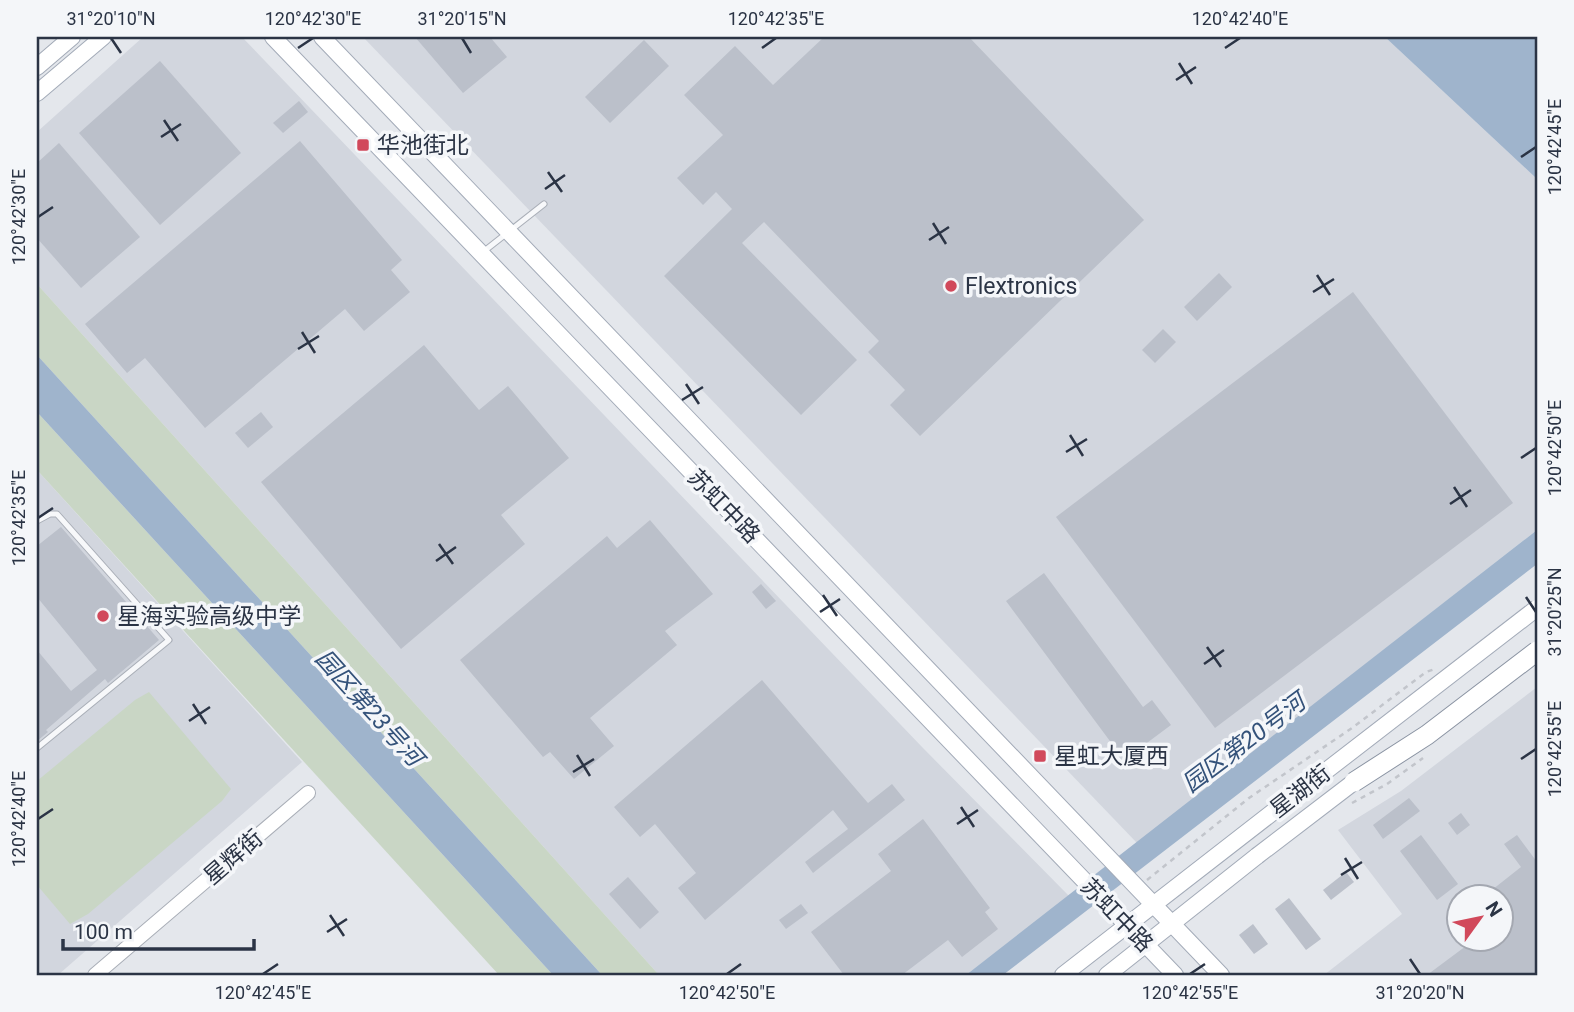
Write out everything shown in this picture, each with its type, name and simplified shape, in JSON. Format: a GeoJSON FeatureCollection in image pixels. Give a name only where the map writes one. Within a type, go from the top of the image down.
{"type":"FeatureCollection","features":[{"type":"Feature","properties":{"kind":"highway"},"geometry":{"type":"LineString","coordinates":[[1354,782],[1427,735],[1537,651]]}},
{"type":"Feature","properties":{"kind":"main road"},"geometry":{"type":"LineString","coordinates":[[37,67],[72,37]]}},
{"type":"Feature","properties":{"kind":"main road"},"geometry":{"type":"LineString","coordinates":[[37,93],[103,37]]}},
{"type":"Feature","properties":{"kind":"main road","name":"苏虹中路"},"geometry":{"type":"LineString","coordinates":[[273,37],[1175,975]]}},
{"type":"Feature","properties":{"kind":"main road","name":"苏虹中路"},"geometry":{"type":"LineString","coordinates":[[322,37],[1221,975]]}},
{"type":"Feature","properties":{"kind":"main road","name":"星湖街"},"geometry":{"type":"LineString","coordinates":[[1063,975],[1537,608]]}},
{"type":"Feature","properties":{"kind":"main road","name":"星湖街"},"geometry":{"type":"LineString","coordinates":[[1107,975],[1537,640]]}},
{"type":"Feature","properties":{"kind":"street","name":"星辉街"},"geometry":{"type":"LineString","coordinates":[[95,975],[308,793]]}},
{"type":"Feature","properties":{"kind":"lane"},"geometry":{"type":"LineString","coordinates":[[482,253],[544,204]]}},
{"type":"Feature","properties":{"kind":"lane"},"geometry":{"type":"LineString","coordinates":[[37,521],[50,514],[57,514],[169,640],[37,748]]}},
{"type":"Feature","properties":{"kind":"lane"},"geometry":{"type":"LineString","coordinates":[[52,724],[57,731]]}},
{"type":"Feature","properties":{"kind":"path"},"geometry":{"type":"LineString","coordinates":[[1135,884],[1249,798],[1352,728],[1426,672],[1437,668]]}},
{"type":"Feature","properties":{"kind":"shaded area"},"geometry":{"type":"Polygon","coordinates":[[[143,37],[242,37],[923,748],[1069,896],[966,975],[659,975],[37,284],[37,132],[143,37]]]}},
{"type":"Feature","properties":{"kind":"shaded area"},"geometry":{"type":"Polygon","coordinates":[[[363,37],[1385,37],[1537,179],[1537,530],[1137,843],[363,37]]]}},
{"type":"Feature","properties":{"kind":"shaded area","name":"星海实验高级中学"},"geometry":{"type":"Polygon","coordinates":[[[37,470],[302,762],[58,975],[37,975],[37,470]]]}},
{"type":"Feature","properties":{"kind":"shaded area"},"geometry":{"type":"Polygon","coordinates":[[[1537,687],[1537,975],[1324,975],[1402,914],[1338,830],[1401,791],[1537,687]]]}},
{"type":"Feature","properties":{"kind":"green space"},"geometry":{"type":"Polygon","coordinates":[[[37,284],[659,975],[602,975],[37,355],[37,284]]]}},
{"type":"Feature","properties":{"kind":"green space"},"geometry":{"type":"Polygon","coordinates":[[[37,412],[553,975],[499,975],[37,470],[37,412]]]}},
{"type":"Feature","properties":{"kind":"green space"},"geometry":{"type":"Polygon","coordinates":[[[149,692],[231,789],[222,801],[88,914],[70,924],[37,885],[37,781],[135,700],[149,692]]]}},
{"type":"Feature","properties":{"kind":"water"},"geometry":{"type":"Polygon","coordinates":[[[1385,37],[1537,37],[1537,179],[1385,37]]]}},
{"type":"Feature","properties":{"kind":"water"},"geometry":{"type":"Polygon","coordinates":[[[37,355],[602,975],[553,975],[37,412],[37,355]]]}},
{"type":"Feature","properties":{"kind":"water"},"geometry":{"type":"Polygon","coordinates":[[[1537,530],[1537,564],[1003,975],[966,975],[1537,530]]]}},
{"type":"Feature","properties":{"kind":"building"},"geometry":{"type":"Polygon","coordinates":[[[415,37],[490,37],[507,57],[463,93],[415,37]]]}},
{"type":"Feature","properties":{"kind":"building","name":"Flextronics"},"geometry":{"type":"Polygon","coordinates":[[[824,37],[969,37],[1144,220],[920,436],[890,405],[905,390],[868,352],[879,341],[764,222],[742,243],[857,360],[801,415],[664,276],[732,209],[716,192],[703,205],[677,178],[723,135],[684,95],[735,46],[773,85],[824,37]]]}},
{"type":"Feature","properties":{"kind":"building"},"geometry":{"type":"Polygon","coordinates":[[[644,40],[669,66],[610,123],[585,97],[644,40]]]}},
{"type":"Feature","properties":{"kind":"building"},"geometry":{"type":"Polygon","coordinates":[[[160,61],[241,153],[160,225],[79,133],[160,61]]]}},
{"type":"Feature","properties":{"kind":"building"},"geometry":{"type":"Polygon","coordinates":[[[299,101],[308,112],[283,133],[273,123],[299,101]]]}},
{"type":"Feature","properties":{"kind":"building"},"geometry":{"type":"Polygon","coordinates":[[[300,141],[402,260],[391,270],[410,292],[364,331],[345,309],[205,428],[145,358],[127,373],[85,324],[300,141]]]}},
{"type":"Feature","properties":{"kind":"building"},"geometry":{"type":"Polygon","coordinates":[[[59,143],[140,237],[81,288],[37,238],[37,163],[59,143]]]}},
{"type":"Feature","properties":{"kind":"building"},"geometry":{"type":"Polygon","coordinates":[[[1219,273],[1232,287],[1197,321],[1184,307],[1219,273]]]}},
{"type":"Feature","properties":{"kind":"building"},"geometry":{"type":"Polygon","coordinates":[[[1353,292],[1513,503],[1215,728],[1056,517],[1353,292]]]}},
{"type":"Feature","properties":{"kind":"building"},"geometry":{"type":"Polygon","coordinates":[[[1163,329],[1176,342],[1155,363],[1142,350],[1163,329]]]}},
{"type":"Feature","properties":{"kind":"building"},"geometry":{"type":"Polygon","coordinates":[[[424,345],[479,410],[508,386],[569,458],[501,515],[525,544],[401,649],[261,482],[424,345]]]}},
{"type":"Feature","properties":{"kind":"building"},"geometry":{"type":"Polygon","coordinates":[[[261,412],[273,427],[248,448],[235,433],[261,412]]]}},
{"type":"Feature","properties":{"kind":"building"},"geometry":{"type":"Polygon","coordinates":[[[650,520],[713,594],[665,631],[677,645],[590,718],[614,746],[574,779],[550,752],[543,757],[460,660],[607,536],[617,548],[650,520]]]}},
{"type":"Feature","properties":{"kind":"building"},"geometry":{"type":"Polygon","coordinates":[[[61,527],[159,640],[108,683],[105,679],[37,741],[37,650],[71,691],[97,670],[37,597],[37,546],[61,527]]]}},
{"type":"Feature","properties":{"kind":"building"},"geometry":{"type":"Polygon","coordinates":[[[1044,573],[1143,707],[1152,700],[1171,725],[1124,760],[1006,601],[1044,573]]]}},
{"type":"Feature","properties":{"kind":"building"},"geometry":{"type":"Polygon","coordinates":[[[761,584],[776,601],[766,609],[752,592],[761,584]]]}},
{"type":"Feature","properties":{"kind":"building"},"geometry":{"type":"Polygon","coordinates":[[[762,680],[868,803],[892,784],[905,800],[813,873],[805,862],[848,829],[833,810],[705,920],[678,888],[696,873],[655,824],[640,837],[614,807],[762,680]]]}},
{"type":"Feature","properties":{"kind":"building"},"geometry":{"type":"Polygon","coordinates":[[[1409,798],[1420,811],[1383,839],[1373,825],[1409,798]]]}},
{"type":"Feature","properties":{"kind":"building"},"geometry":{"type":"Polygon","coordinates":[[[1461,813],[1470,825],[1457,835],[1448,823],[1461,813]]]}},
{"type":"Feature","properties":{"kind":"building"},"geometry":{"type":"Polygon","coordinates":[[[923,819],[990,908],[985,912],[998,929],[962,957],[948,940],[902,975],[844,975],[811,932],[891,871],[878,854],[923,819]]]}},
{"type":"Feature","properties":{"kind":"building"},"geometry":{"type":"Polygon","coordinates":[[[1421,835],[1457,883],[1444,883],[1444,895],[1437,900],[1400,851],[1421,835]]]}},
{"type":"Feature","properties":{"kind":"building"},"geometry":{"type":"Polygon","coordinates":[[[1517,835],[1537,862],[1537,975],[1427,975],[1457,953],[1514,953],[1514,883],[1501,883],[1521,867],[1504,844],[1517,835]]]}},
{"type":"Feature","properties":{"kind":"building"},"geometry":{"type":"Polygon","coordinates":[[[1346,872],[1354,882],[1331,900],[1323,890],[1346,872]]]}},
{"type":"Feature","properties":{"kind":"building"},"geometry":{"type":"Polygon","coordinates":[[[628,877],[659,912],[640,929],[609,894],[628,877]]]}},
{"type":"Feature","properties":{"kind":"building"},"geometry":{"type":"Polygon","coordinates":[[[1289,898],[1321,939],[1306,950],[1275,909],[1289,898]]]}},
{"type":"Feature","properties":{"kind":"building"},"geometry":{"type":"Polygon","coordinates":[[[801,904],[808,913],[786,929],[779,920],[801,904]]]}},
{"type":"Feature","properties":{"kind":"building"},"geometry":{"type":"Polygon","coordinates":[[[1253,924],[1268,944],[1254,954],[1239,935],[1253,924]]]}},
{"type":"Feature","properties":{"kind":"place","name":"华池街北"},"geometry":{"type":"Point","coordinates":[363,145]}},
{"type":"Feature","properties":{"kind":"place","name":"Flextronics"},"geometry":{"type":"Point","coordinates":[951,286]}},
{"type":"Feature","properties":{"kind":"place","name":"星海实验高级中学"},"geometry":{"type":"Point","coordinates":[103,616]}},
{"type":"Feature","properties":{"kind":"place","name":"星虹大厦西"},"geometry":{"type":"Point","coordinates":[1040,756]}},
{"type":"Feature","properties":{"kind":"water label","name":"园区第23号河"},"geometry":{"type":"Point","coordinates":[369,708]}},
{"type":"Feature","properties":{"kind":"water label","name":"园区第20号河"},"geometry":{"type":"Point","coordinates":[1244,743]}}]}
